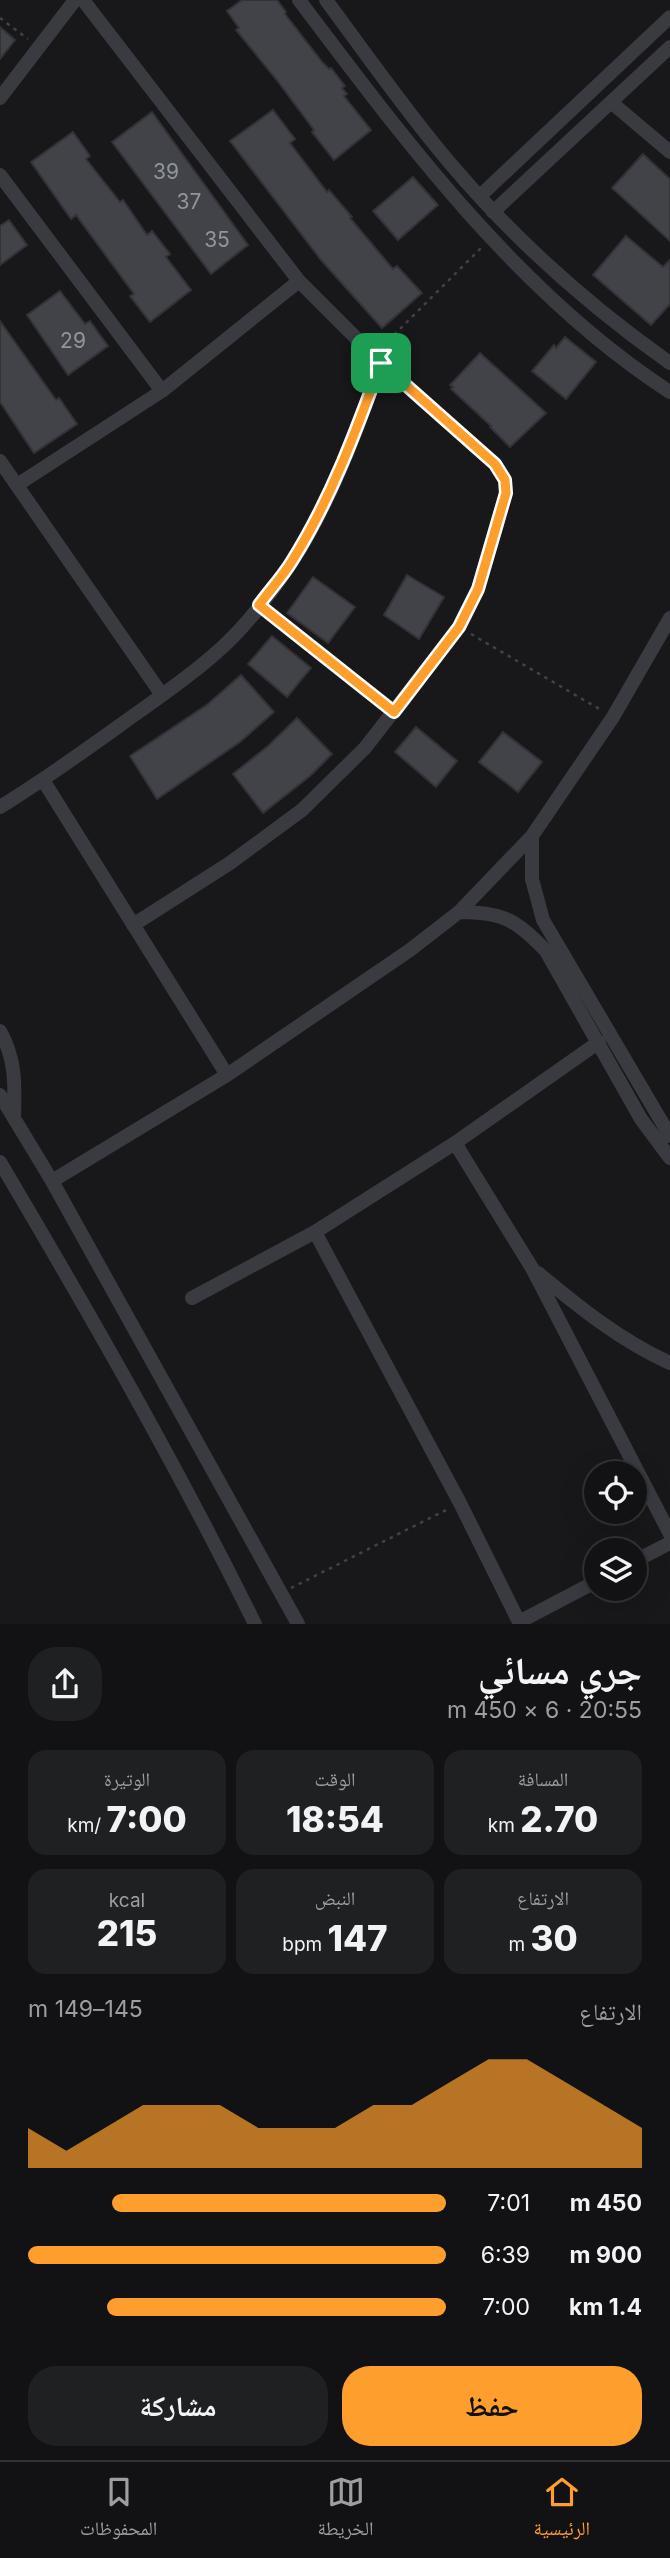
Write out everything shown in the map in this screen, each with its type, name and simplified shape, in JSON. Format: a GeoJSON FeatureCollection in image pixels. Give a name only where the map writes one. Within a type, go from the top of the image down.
{"type":"FeatureCollection","features":[{"type":"Feature","properties":{"kind":"street"},"geometry":{"type":"LineString","coordinates":[[0,97],[75,0]]}},
{"type":"Feature","properties":{"kind":"street"},"geometry":{"type":"LineString","coordinates":[[83,0],[299,281],[378,359],[495,464],[505,480],[505,503],[491,551],[478,589],[459,627],[365,748],[302,810],[230,863],[133,925]]}},
{"type":"Feature","properties":{"kind":"street"},"geometry":{"type":"LineString","coordinates":[[299,0],[404,137],[492,238],[597,337],[670,392]]}},
{"type":"Feature","properties":{"kind":"street"},"geometry":{"type":"LineString","coordinates":[[326,0],[418,125],[493,212],[611,319],[670,363]]}},
{"type":"Feature","properties":{"kind":"street"},"geometry":{"type":"LineString","coordinates":[[480,196],[670,17]]}},
{"type":"Feature","properties":{"kind":"street"},"geometry":{"type":"LineString","coordinates":[[493,212],[670,47]]}},
{"type":"Feature","properties":{"kind":"street"},"geometry":{"type":"LineString","coordinates":[[612,103],[670,152]]}},
{"type":"Feature","properties":{"kind":"street"},"geometry":{"type":"LineString","coordinates":[[0,175],[162,391]]}},
{"type":"Feature","properties":{"kind":"street"},"geometry":{"type":"LineString","coordinates":[[17,485],[162,391],[299,281]]}},
{"type":"Feature","properties":{"kind":"street"},"geometry":{"type":"LineString","coordinates":[[597,337],[611,319]]}},
{"type":"Feature","properties":{"kind":"street"},"geometry":{"type":"LineString","coordinates":[[0,807],[43,780],[218,652],[259,605],[291,563],[317,519],[342,466],[378,359]]}},
{"type":"Feature","properties":{"kind":"street"},"geometry":{"type":"LineString","coordinates":[[0,461],[162,695]]}},
{"type":"Feature","properties":{"kind":"street"},"geometry":{"type":"LineString","coordinates":[[52,1181],[227,1074],[410,950],[459,912],[532,836],[613,717],[670,618]]}},
{"type":"Feature","properties":{"kind":"street"},"geometry":{"type":"LineString","coordinates":[[43,780],[227,1074]]}},
{"type":"Feature","properties":{"kind":"street"},"geometry":{"type":"LineString","coordinates":[[532,836],[530,857],[536,900],[551,948],[641,1119],[670,1158]]}},
{"type":"Feature","properties":{"kind":"street"},"geometry":{"type":"LineString","coordinates":[[459,912],[509,919],[551,948],[670,1136]]}},
{"type":"Feature","properties":{"kind":"street"},"geometry":{"type":"LineString","coordinates":[[0,1031],[9,1049],[15,1074],[14,1118]]}},
{"type":"Feature","properties":{"kind":"street"},"geometry":{"type":"LineString","coordinates":[[192,1298],[315,1232],[455,1143],[599,1042]]}},
{"type":"Feature","properties":{"kind":"street"},"geometry":{"type":"LineString","coordinates":[[0,1095],[52,1181],[298,1623]]}},
{"type":"Feature","properties":{"kind":"street"},"geometry":{"type":"LineString","coordinates":[[455,1143],[532,1268],[670,1534]]}},
{"type":"Feature","properties":{"kind":"street"},"geometry":{"type":"LineString","coordinates":[[0,1163],[177,1470],[255,1623]]}},
{"type":"Feature","properties":{"kind":"street"},"geometry":{"type":"LineString","coordinates":[[315,1232],[460,1503],[519,1623],[584,1588]]}},
{"type":"Feature","properties":{"kind":"street"},"geometry":{"type":"LineString","coordinates":[[532,1268],[590,1317],[670,1363]]}},
{"type":"Feature","properties":{"kind":"street"},"geometry":{"type":"LineString","coordinates":[[647,1555],[670,1543]]}},
{"type":"Feature","properties":{"kind":"path"},"geometry":{"type":"LineString","coordinates":[[0,18],[39,47]]}},
{"type":"Feature","properties":{"kind":"path"},"geometry":{"type":"LineString","coordinates":[[378,359],[492,238]]}},
{"type":"Feature","properties":{"kind":"path"},"geometry":{"type":"LineString","coordinates":[[259,605],[394,712]]}},
{"type":"Feature","properties":{"kind":"path"},"geometry":{"type":"LineString","coordinates":[[459,627],[613,717]]}},
{"type":"Feature","properties":{"kind":"path"},"geometry":{"type":"LineString","coordinates":[[282,1593],[460,1503]]}},
{"type":"Feature","properties":{"kind":"building"},"geometry":{"type":"Polygon","coordinates":[[[242,0],[277,0],[323,63],[331,68],[345,86],[342,88],[347,94],[344,96],[371,130],[334,160],[276,79],[236,30],[239,28],[227,11],[242,0]]]}},
{"type":"Feature","properties":{"kind":"building"},"geometry":{"type":"Polygon","coordinates":[[[0,27],[15,40],[0,59],[0,27]]]}},
{"type":"Feature","properties":{"kind":"building"},"geometry":{"type":"Polygon","coordinates":[[[273,110],[295,139],[290,143],[327,192],[329,190],[393,269],[397,266],[422,293],[382,328],[321,260],[230,141],[273,110]]]}},
{"type":"Feature","properties":{"kind":"building"},"geometry":{"type":"Polygon","coordinates":[[[152,112],[248,245],[211,274],[112,142],[152,112]]]}},
{"type":"Feature","properties":{"kind":"building"},"geometry":{"type":"Polygon","coordinates":[[[73,132],[90,156],[86,159],[120,202],[123,200],[147,235],[152,231],[170,254],[166,257],[191,290],[150,322],[130,296],[134,294],[76,215],[71,219],[31,162],[73,132]]]}},
{"type":"Feature","properties":{"kind":"building"},"geometry":{"type":"Polygon","coordinates":[[[643,154],[670,179],[670,241],[612,188],[643,154]]]}},
{"type":"Feature","properties":{"kind":"building"},"geometry":{"type":"Polygon","coordinates":[[[413,177],[438,205],[398,240],[373,211],[413,177]]]}},
{"type":"Feature","properties":{"kind":"building"},"geometry":{"type":"Polygon","coordinates":[[[9,220],[27,245],[0,265],[0,226],[9,220]]]}},
{"type":"Feature","properties":{"kind":"building"},"geometry":{"type":"Polygon","coordinates":[[[626,236],[663,267],[670,260],[670,304],[651,325],[593,275],[626,236]]]}},
{"type":"Feature","properties":{"kind":"building"},"geometry":{"type":"Polygon","coordinates":[[[60,291],[85,324],[90,321],[108,346],[68,375],[27,315],[60,291]]]}},
{"type":"Feature","properties":{"kind":"building"},"geometry":{"type":"Polygon","coordinates":[[[0,321],[56,400],[59,398],[77,424],[34,453],[0,402],[0,321]]]}},
{"type":"Feature","properties":{"kind":"building"},"geometry":{"type":"Polygon","coordinates":[[[565,337],[596,362],[566,399],[532,371],[554,345],[556,348],[565,337]]]}},
{"type":"Feature","properties":{"kind":"building"},"geometry":{"type":"Polygon","coordinates":[[[480,353],[546,413],[510,447],[451,389],[453,387],[450,385],[480,353]]]}},
{"type":"Feature","properties":{"kind":"building"},"geometry":{"type":"Polygon","coordinates":[[[407,575],[444,597],[419,639],[384,615],[407,575]]]}},
{"type":"Feature","properties":{"kind":"building"},"geometry":{"type":"Polygon","coordinates":[[[313,577],[355,607],[328,643],[287,613],[313,577]]]}},
{"type":"Feature","properties":{"kind":"building"},"geometry":{"type":"Polygon","coordinates":[[[272,636],[311,668],[287,697],[248,664],[272,636]]]}},
{"type":"Feature","properties":{"kind":"building"},"geometry":{"type":"Polygon","coordinates":[[[241,675],[274,712],[240,742],[157,799],[130,756],[208,704],[241,675]]]}},
{"type":"Feature","properties":{"kind":"building"},"geometry":{"type":"Polygon","coordinates":[[[297,718],[332,754],[310,776],[263,813],[233,774],[297,718]]]}},
{"type":"Feature","properties":{"kind":"building"},"geometry":{"type":"Polygon","coordinates":[[[416,727],[457,761],[436,787],[395,752],[416,727]]]}},
{"type":"Feature","properties":{"kind":"building"},"geometry":{"type":"Polygon","coordinates":[[[503,732],[542,762],[518,792],[479,762],[503,732]]]}},
{"type":"Feature","properties":{"kind":"route"},"geometry":{"type":"LineString","coordinates":[[381,363],[495,464],[505,480],[506,493],[478,589],[459,627],[394,712],[259,605],[291,563],[317,519],[337,479],[381,363]]}}]}
